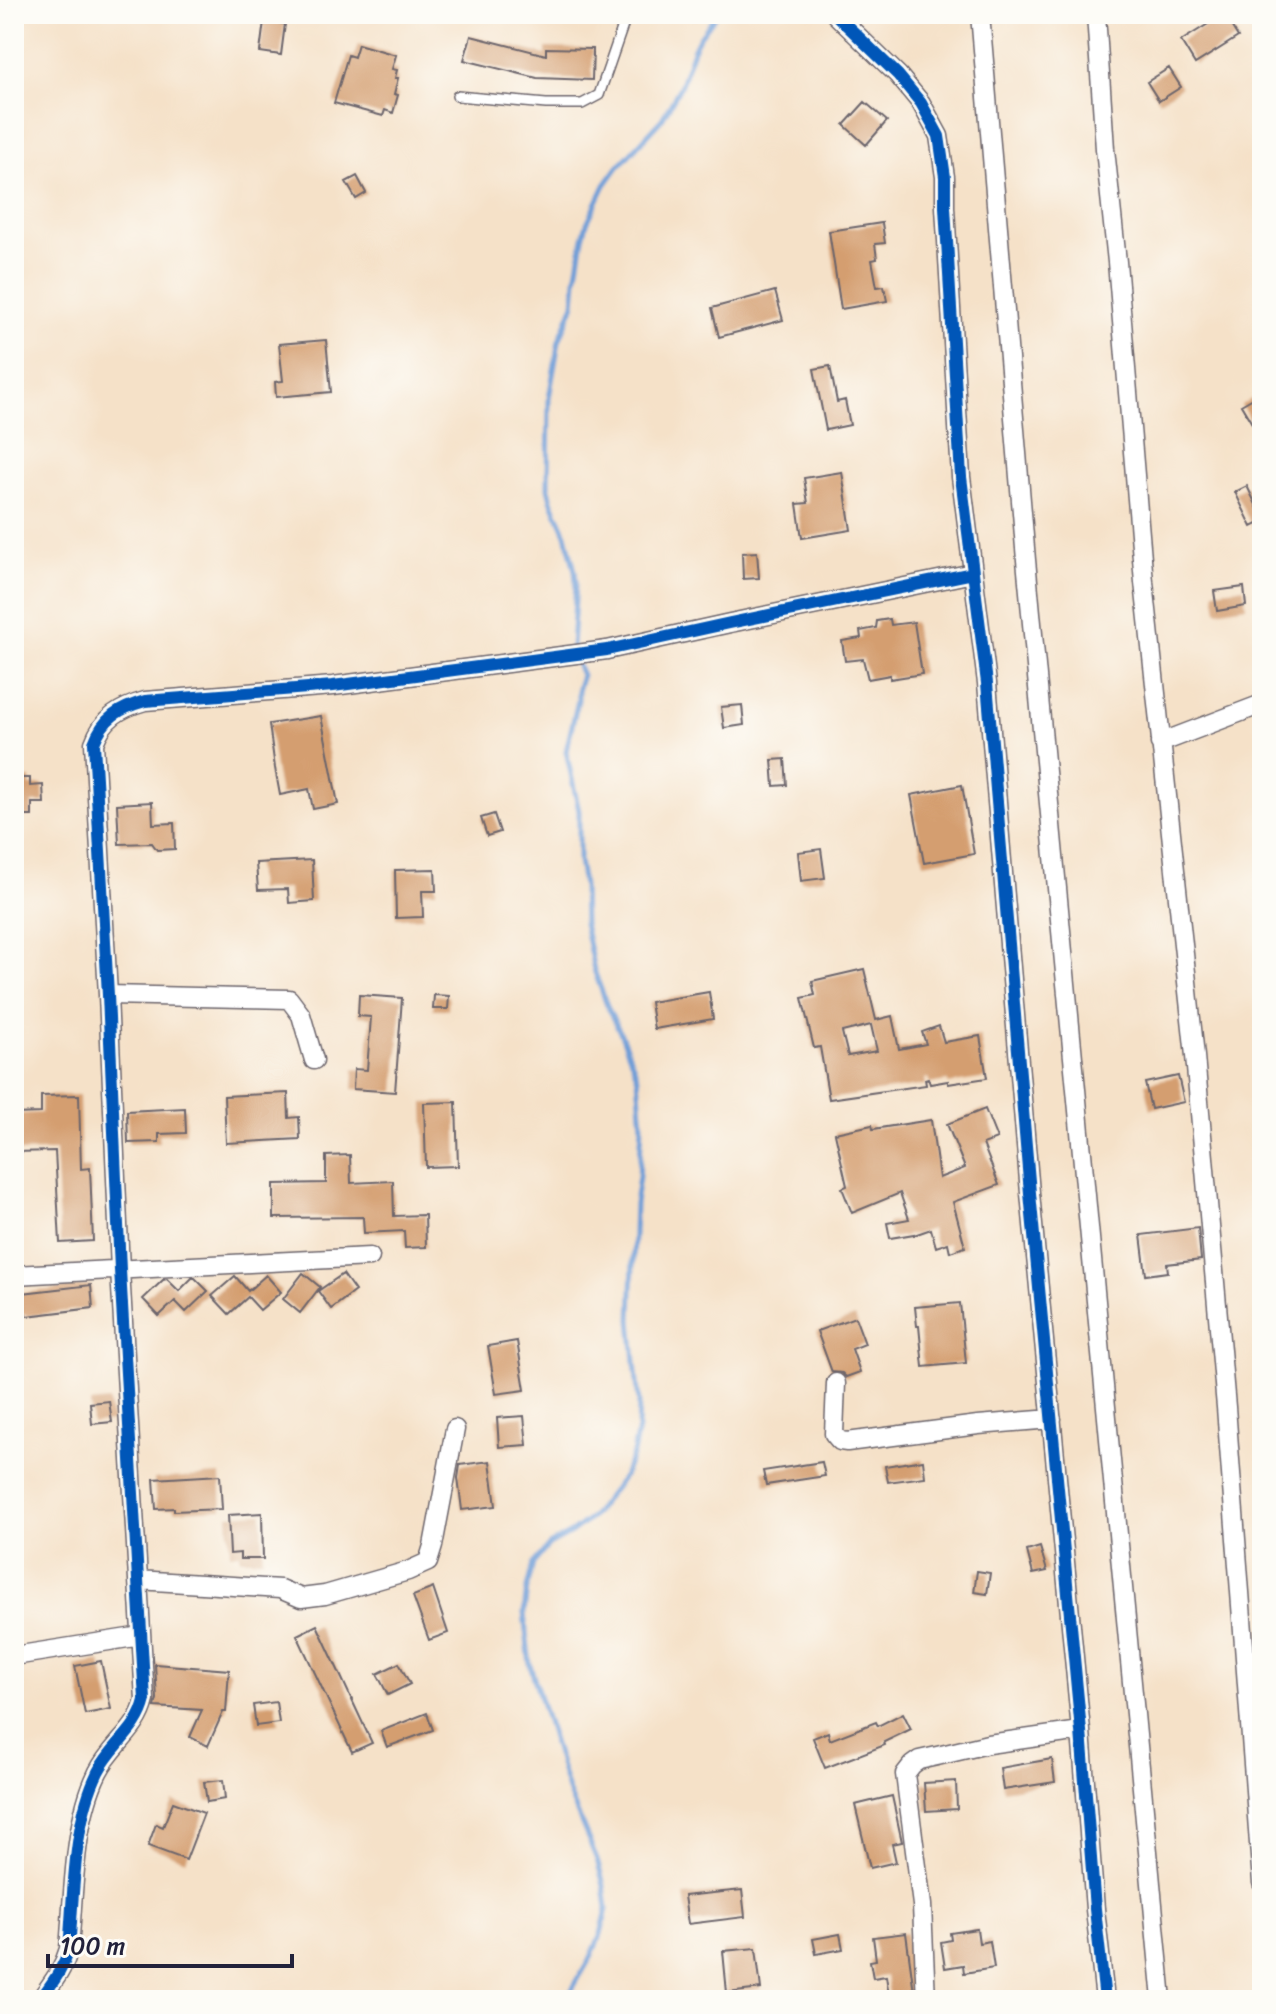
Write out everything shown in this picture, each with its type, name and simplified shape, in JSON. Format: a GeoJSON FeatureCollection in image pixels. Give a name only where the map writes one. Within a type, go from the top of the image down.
{"type":"FeatureCollection","features":[{"type":"Feature","properties":{"kind":"street"},"geometry":{"type":"LineString","coordinates":[[835,14],[898,75],[921,103],[939,136],[945,177],[961,477],[987,683],[1030,1193],[1105,2000]]}},
{"type":"Feature","properties":{"kind":"street"},"geometry":{"type":"LineString","coordinates":[[980,14],[1026,560],[1162,2000]]}},
{"type":"Feature","properties":{"kind":"street"},"geometry":{"type":"LineString","coordinates":[[1100,15],[1105,149],[1119,277],[1144,582],[1195,1056],[1238,1554],[1262,1883]]}},
{"type":"Feature","properties":{"kind":"street"},"geometry":{"type":"LineString","coordinates":[[40,2000],[65,1965],[69,1949],[80,1824],[89,1792],[99,1769],[142,1714],[145,1700],[94,743],[100,727],[120,711],[145,701],[333,686],[607,650],[973,573]]}},
{"type":"Feature","properties":{"kind":"street"},"geometry":{"type":"LineString","coordinates":[[1160,743],[1262,704]]}},
{"type":"Feature","properties":{"kind":"street"},"geometry":{"type":"LineString","coordinates":[[108,995],[289,999],[301,1015],[314,1060]]}},
{"type":"Feature","properties":{"kind":"street"},"geometry":{"type":"LineString","coordinates":[[14,1275],[370,1257]]}},
{"type":"Feature","properties":{"kind":"street"},"geometry":{"type":"LineString","coordinates":[[836,1383],[834,1434],[840,1441],[1052,1419]]}},
{"type":"Feature","properties":{"kind":"street"},"geometry":{"type":"LineString","coordinates":[[138,1580],[280,1589],[301,1598],[325,1595],[408,1571],[428,1562],[455,1429]]}},
{"type":"Feature","properties":{"kind":"street"},"geometry":{"type":"LineString","coordinates":[[14,1656],[141,1636]]}},
{"type":"Feature","properties":{"kind":"street"},"geometry":{"type":"LineString","coordinates":[[926,2000],[922,1905],[905,1774],[919,1760],[988,1744],[1081,1731]]}},
{"type":"Feature","properties":{"kind":"lane"},"geometry":{"type":"LineString","coordinates":[[457,96],[582,104],[599,95],[627,14]]}},
{"type":"Feature","properties":{"kind":"building"},"geometry":{"type":"Polygon","coordinates":[[[1201,14],[1224,14],[1238,37],[1195,64],[1181,41],[1208,24],[1201,14]]]}},
{"type":"Feature","properties":{"kind":"building"},"geometry":{"type":"Polygon","coordinates":[[[264,21],[285,24],[281,55],[260,52],[264,21]]]}},
{"type":"Feature","properties":{"kind":"building"},"geometry":{"type":"Polygon","coordinates":[[[471,36],[546,55],[546,48],[593,49],[592,80],[537,78],[464,60],[471,36]]]}},
{"type":"Feature","properties":{"kind":"building"},"geometry":{"type":"Polygon","coordinates":[[[358,44],[396,55],[392,69],[397,70],[394,94],[398,95],[393,113],[385,110],[383,116],[334,103],[348,55],[354,57],[358,44]]]}},
{"type":"Feature","properties":{"kind":"building"},"geometry":{"type":"Polygon","coordinates":[[[1169,68],[1181,87],[1159,101],[1147,82],[1169,68]]]}},
{"type":"Feature","properties":{"kind":"building"},"geometry":{"type":"Polygon","coordinates":[[[865,102],[887,121],[866,145],[844,125],[865,102]]]}},
{"type":"Feature","properties":{"kind":"building"},"geometry":{"type":"Polygon","coordinates":[[[357,176],[366,193],[356,199],[346,182],[357,176]]]}},
{"type":"Feature","properties":{"kind":"building"},"geometry":{"type":"Polygon","coordinates":[[[882,223],[885,243],[875,244],[877,259],[872,260],[877,287],[884,286],[887,301],[841,309],[829,231],[882,223]]]}},
{"type":"Feature","properties":{"kind":"building"},"geometry":{"type":"Polygon","coordinates":[[[775,291],[783,320],[719,337],[712,308],[775,291]]]}},
{"type":"Feature","properties":{"kind":"building"},"geometry":{"type":"Polygon","coordinates":[[[326,340],[331,392],[276,397],[275,382],[283,381],[279,344],[326,340]]]}},
{"type":"Feature","properties":{"kind":"building"},"geometry":{"type":"Polygon","coordinates":[[[830,366],[837,402],[845,400],[850,425],[826,430],[814,369],[830,366]]]}},
{"type":"Feature","properties":{"kind":"building"},"geometry":{"type":"Polygon","coordinates":[[[1262,393],[1262,419],[1253,425],[1241,405],[1262,393]]]}},
{"type":"Feature","properties":{"kind":"building"},"geometry":{"type":"Polygon","coordinates":[[[842,472],[851,530],[802,538],[797,504],[808,503],[804,478],[842,472]]]}},
{"type":"Feature","properties":{"kind":"building"},"geometry":{"type":"Polygon","coordinates":[[[1247,486],[1262,517],[1262,522],[1252,527],[1235,492],[1247,486]]]}},
{"type":"Feature","properties":{"kind":"building"},"geometry":{"type":"Polygon","coordinates":[[[757,552],[759,578],[743,579],[742,553],[757,552]]]}},
{"type":"Feature","properties":{"kind":"building"},"geometry":{"type":"Polygon","coordinates":[[[1244,587],[1246,606],[1217,611],[1214,591],[1244,587]]]}},
{"type":"Feature","properties":{"kind":"building"},"geometry":{"type":"Polygon","coordinates":[[[890,619],[891,625],[914,622],[922,674],[868,679],[863,659],[845,661],[842,641],[861,638],[860,631],[876,628],[877,621],[890,619]]]}},
{"type":"Feature","properties":{"kind":"building"},"geometry":{"type":"Polygon","coordinates":[[[742,705],[744,725],[724,728],[721,707],[742,705]]]}},
{"type":"Feature","properties":{"kind":"building"},"geometry":{"type":"Polygon","coordinates":[[[321,716],[338,804],[313,809],[309,789],[280,795],[269,724],[321,716]]]}},
{"type":"Feature","properties":{"kind":"building"},"geometry":{"type":"Polygon","coordinates":[[[785,759],[787,785],[774,786],[772,760],[785,759]]]}},
{"type":"Feature","properties":{"kind":"building"},"geometry":{"type":"Polygon","coordinates":[[[14,778],[30,778],[30,786],[43,785],[44,803],[32,803],[32,816],[14,816],[14,778]]]}},
{"type":"Feature","properties":{"kind":"building"},"geometry":{"type":"Polygon","coordinates":[[[962,785],[974,854],[924,863],[911,795],[962,785]]]}},
{"type":"Feature","properties":{"kind":"building"},"geometry":{"type":"Polygon","coordinates":[[[152,802],[153,824],[174,823],[175,849],[157,850],[152,843],[119,844],[117,804],[152,802]]]}},
{"type":"Feature","properties":{"kind":"building"},"geometry":{"type":"Polygon","coordinates":[[[494,814],[500,832],[487,836],[481,818],[494,814]]]}},
{"type":"Feature","properties":{"kind":"building"},"geometry":{"type":"Polygon","coordinates":[[[821,849],[825,878],[801,881],[798,852],[821,849]]]}},
{"type":"Feature","properties":{"kind":"building"},"geometry":{"type":"Polygon","coordinates":[[[312,860],[314,901],[289,903],[288,889],[258,890],[256,863],[312,860]]]}},
{"type":"Feature","properties":{"kind":"building"},"geometry":{"type":"Polygon","coordinates":[[[435,869],[436,891],[422,891],[423,917],[396,918],[395,870],[435,869]]]}},
{"type":"Feature","properties":{"kind":"building"},"geometry":{"type":"Polygon","coordinates":[[[864,969],[876,1020],[892,1016],[899,1049],[926,1044],[922,1032],[939,1026],[944,1042],[980,1036],[987,1078],[930,1084],[928,1078],[925,1079],[926,1085],[829,1099],[820,1047],[814,1048],[802,998],[815,995],[812,981],[864,969]],[[871,1025],[842,1032],[848,1056],[877,1051],[871,1025]]]}},
{"type":"Feature","properties":{"kind":"building"},"geometry":{"type":"Polygon","coordinates":[[[709,992],[713,1019],[654,1029],[650,1002],[709,992]]]}},
{"type":"Feature","properties":{"kind":"building"},"geometry":{"type":"Polygon","coordinates":[[[359,995],[402,998],[395,1092],[353,1089],[354,1069],[367,1070],[371,1017],[358,1016],[359,995]]]}},
{"type":"Feature","properties":{"kind":"building"},"geometry":{"type":"Polygon","coordinates":[[[434,995],[449,996],[448,1009],[433,1009],[434,995]]]}},
{"type":"Feature","properties":{"kind":"building"},"geometry":{"type":"Polygon","coordinates":[[[1178,1076],[1184,1102],[1151,1109],[1145,1083],[1178,1076]]]}},
{"type":"Feature","properties":{"kind":"building"},"geometry":{"type":"Polygon","coordinates":[[[288,1093],[289,1118],[299,1117],[300,1139],[226,1143],[224,1096],[288,1093]]]}},
{"type":"Feature","properties":{"kind":"building"},"geometry":{"type":"Polygon","coordinates":[[[79,1095],[81,1169],[90,1168],[93,1241],[60,1243],[55,1151],[14,1152],[14,1114],[41,1113],[41,1096],[79,1095]]]}},
{"type":"Feature","properties":{"kind":"building"},"geometry":{"type":"Polygon","coordinates":[[[456,1102],[458,1166],[426,1167],[424,1103],[456,1102]]]}},
{"type":"Feature","properties":{"kind":"building"},"geometry":{"type":"Polygon","coordinates":[[[185,1108],[186,1133],[159,1134],[159,1142],[128,1143],[127,1111],[185,1108]]]}},
{"type":"Feature","properties":{"kind":"building"},"geometry":{"type":"Polygon","coordinates":[[[985,1109],[997,1139],[983,1144],[999,1185],[953,1202],[965,1247],[950,1252],[948,1243],[936,1247],[931,1229],[890,1238],[887,1223],[909,1219],[900,1193],[852,1213],[842,1188],[847,1186],[835,1133],[872,1125],[873,1129],[931,1120],[939,1178],[965,1168],[947,1124],[985,1109]]]}},
{"type":"Feature","properties":{"kind":"building"},"geometry":{"type":"Polygon","coordinates":[[[350,1155],[351,1183],[393,1181],[394,1216],[425,1215],[426,1247],[405,1248],[404,1231],[364,1233],[363,1217],[274,1218],[274,1184],[326,1183],[326,1156],[350,1155]]]}},
{"type":"Feature","properties":{"kind":"building"},"geometry":{"type":"Polygon","coordinates":[[[1198,1228],[1201,1260],[1167,1264],[1168,1272],[1146,1275],[1141,1235],[1198,1228]]]}},
{"type":"Feature","properties":{"kind":"building"},"geometry":{"type":"Polygon","coordinates":[[[303,1273],[320,1287],[300,1313],[283,1299],[303,1273]]]}},
{"type":"Feature","properties":{"kind":"building"},"geometry":{"type":"Polygon","coordinates":[[[343,1274],[355,1291],[331,1309],[318,1291],[343,1274]]]}},
{"type":"Feature","properties":{"kind":"building"},"geometry":{"type":"Polygon","coordinates":[[[266,1275],[281,1292],[260,1310],[248,1297],[229,1314],[212,1296],[235,1276],[248,1291],[266,1275]]]}},
{"type":"Feature","properties":{"kind":"building"},"geometry":{"type":"Polygon","coordinates":[[[192,1278],[208,1291],[186,1312],[175,1301],[159,1316],[143,1299],[163,1280],[167,1279],[179,1291],[192,1278]]]}},
{"type":"Feature","properties":{"kind":"building"},"geometry":{"type":"Polygon","coordinates":[[[91,1285],[93,1308],[14,1316],[14,1294],[91,1285]]]}},
{"type":"Feature","properties":{"kind":"building"},"geometry":{"type":"Polygon","coordinates":[[[960,1303],[966,1363],[923,1367],[915,1307],[960,1303]]]}},
{"type":"Feature","properties":{"kind":"building"},"geometry":{"type":"Polygon","coordinates":[[[855,1317],[865,1344],[852,1349],[860,1372],[846,1377],[842,1373],[832,1372],[817,1331],[855,1317]]]}},
{"type":"Feature","properties":{"kind":"building"},"geometry":{"type":"Polygon","coordinates":[[[517,1341],[525,1390],[496,1394],[488,1346],[517,1341]]]}},
{"type":"Feature","properties":{"kind":"building"},"geometry":{"type":"Polygon","coordinates":[[[109,1401],[112,1422],[92,1424],[90,1403],[109,1401]]]}},
{"type":"Feature","properties":{"kind":"building"},"geometry":{"type":"Polygon","coordinates":[[[524,1416],[527,1445],[499,1447],[497,1418],[524,1416]]]}},
{"type":"Feature","properties":{"kind":"building"},"geometry":{"type":"Polygon","coordinates":[[[923,1460],[925,1477],[888,1482],[885,1466],[923,1460]]]}},
{"type":"Feature","properties":{"kind":"building"},"geometry":{"type":"Polygon","coordinates":[[[490,1461],[496,1506],[462,1510],[458,1478],[460,1465],[490,1461]]]}},
{"type":"Feature","properties":{"kind":"building"},"geometry":{"type":"Polygon","coordinates":[[[822,1462],[825,1476],[766,1485],[763,1471],[822,1462]]]}},
{"type":"Feature","properties":{"kind":"building"},"geometry":{"type":"Polygon","coordinates":[[[220,1475],[222,1509],[156,1509],[154,1479],[220,1475]]]}},
{"type":"Feature","properties":{"kind":"building"},"geometry":{"type":"Polygon","coordinates":[[[262,1513],[263,1559],[240,1559],[240,1553],[230,1554],[228,1515],[262,1513]]]}},
{"type":"Feature","properties":{"kind":"building"},"geometry":{"type":"Polygon","coordinates":[[[1040,1547],[1047,1571],[1033,1574],[1027,1551],[1040,1547]]]}},
{"type":"Feature","properties":{"kind":"building"},"geometry":{"type":"Polygon","coordinates":[[[977,1571],[990,1573],[987,1594],[974,1592],[977,1571]]]}},
{"type":"Feature","properties":{"kind":"building"},"geometry":{"type":"Polygon","coordinates":[[[433,1588],[448,1633],[429,1640],[413,1596],[433,1588]]]}},
{"type":"Feature","properties":{"kind":"building"},"geometry":{"type":"Polygon","coordinates":[[[317,1625],[372,1743],[352,1752],[297,1635],[317,1625]]]}},
{"type":"Feature","properties":{"kind":"building"},"geometry":{"type":"Polygon","coordinates":[[[101,1661],[111,1709],[85,1714],[75,1666],[101,1661]]]}},
{"type":"Feature","properties":{"kind":"building"},"geometry":{"type":"Polygon","coordinates":[[[399,1663],[410,1684],[388,1695],[377,1674],[399,1663]]]}},
{"type":"Feature","properties":{"kind":"building"},"geometry":{"type":"Polygon","coordinates":[[[155,1664],[229,1670],[226,1712],[223,1712],[208,1746],[190,1737],[202,1710],[155,1707],[155,1664]]]}},
{"type":"Feature","properties":{"kind":"building"},"geometry":{"type":"Polygon","coordinates":[[[276,1702],[279,1723],[256,1726],[253,1705],[276,1702]]]}},
{"type":"Feature","properties":{"kind":"building"},"geometry":{"type":"Polygon","coordinates":[[[427,1713],[433,1730],[387,1747],[381,1731],[427,1713]]]}},
{"type":"Feature","properties":{"kind":"building"},"geometry":{"type":"Polygon","coordinates":[[[903,1713],[911,1729],[884,1742],[885,1745],[825,1768],[813,1738],[828,1732],[830,1740],[876,1722],[878,1726],[903,1713]]]}},
{"type":"Feature","properties":{"kind":"building"},"geometry":{"type":"Polygon","coordinates":[[[1052,1759],[1055,1782],[1003,1790],[1000,1768],[1052,1759]]]}},
{"type":"Feature","properties":{"kind":"building"},"geometry":{"type":"Polygon","coordinates":[[[223,1780],[225,1799],[207,1802],[204,1782],[223,1780]]]}},
{"type":"Feature","properties":{"kind":"building"},"geometry":{"type":"Polygon","coordinates":[[[956,1781],[957,1809],[926,1811],[924,1783],[956,1781]]]}},
{"type":"Feature","properties":{"kind":"building"},"geometry":{"type":"Polygon","coordinates":[[[892,1796],[902,1842],[892,1844],[896,1862],[870,1868],[855,1805],[892,1796]]]}},
{"type":"Feature","properties":{"kind":"building"},"geometry":{"type":"Polygon","coordinates":[[[173,1802],[204,1813],[186,1860],[148,1846],[156,1824],[163,1827],[173,1802]]]}},
{"type":"Feature","properties":{"kind":"building"},"geometry":{"type":"Polygon","coordinates":[[[742,1890],[745,1917],[688,1924],[684,1896],[742,1890]]]}},
{"type":"Feature","properties":{"kind":"building"},"geometry":{"type":"Polygon","coordinates":[[[977,1929],[979,1943],[990,1941],[994,1968],[964,1973],[963,1965],[945,1968],[941,1942],[951,1940],[950,1933],[977,1929]]]}},
{"type":"Feature","properties":{"kind":"building"},"geometry":{"type":"Polygon","coordinates":[[[906,1933],[914,1992],[889,1995],[886,1976],[873,1978],[870,1961],[876,1960],[873,1937],[906,1933]]]}},
{"type":"Feature","properties":{"kind":"building"},"geometry":{"type":"Polygon","coordinates":[[[840,1934],[843,1949],[816,1954],[813,1939],[840,1934]]]}},
{"type":"Feature","properties":{"kind":"building"},"geometry":{"type":"Polygon","coordinates":[[[756,1948],[761,1989],[727,1993],[723,1951],[756,1948]]]}},
{"type":"Feature","properties":{"kind":"waterway"},"geometry":{"type":"LineString","coordinates":[[572,647],[575,571],[566,534],[548,488],[549,398],[559,341],[574,304],[587,223],[605,185],[662,119],[680,87],[699,38],[717,14]]}},
{"type":"Feature","properties":{"kind":"waterway"},"geometry":{"type":"LineString","coordinates":[[566,2000],[591,1957],[607,1909],[597,1860],[568,1791],[530,1665],[524,1613],[533,1564],[549,1545],[591,1518],[623,1477],[633,1454],[639,1403],[631,1320],[635,1204],[642,1126],[638,1078],[594,970],[584,923],[579,811],[566,751],[582,675],[577,664]]}},
{"type":"Feature","properties":{"kind":"cycle path"},"geometry":{"type":"LineString","coordinates":[[835,14],[898,75],[921,103],[939,136],[945,177],[961,477],[987,683],[1030,1193],[1105,2000]]}},
{"type":"Feature","properties":{"kind":"cycle path"},"geometry":{"type":"LineString","coordinates":[[40,2000],[60,1970],[69,1949],[79,1835],[90,1792],[98,1772],[137,1720],[145,1700],[94,743],[102,727],[120,711],[145,701],[333,686],[607,650],[973,573]]}}]}
